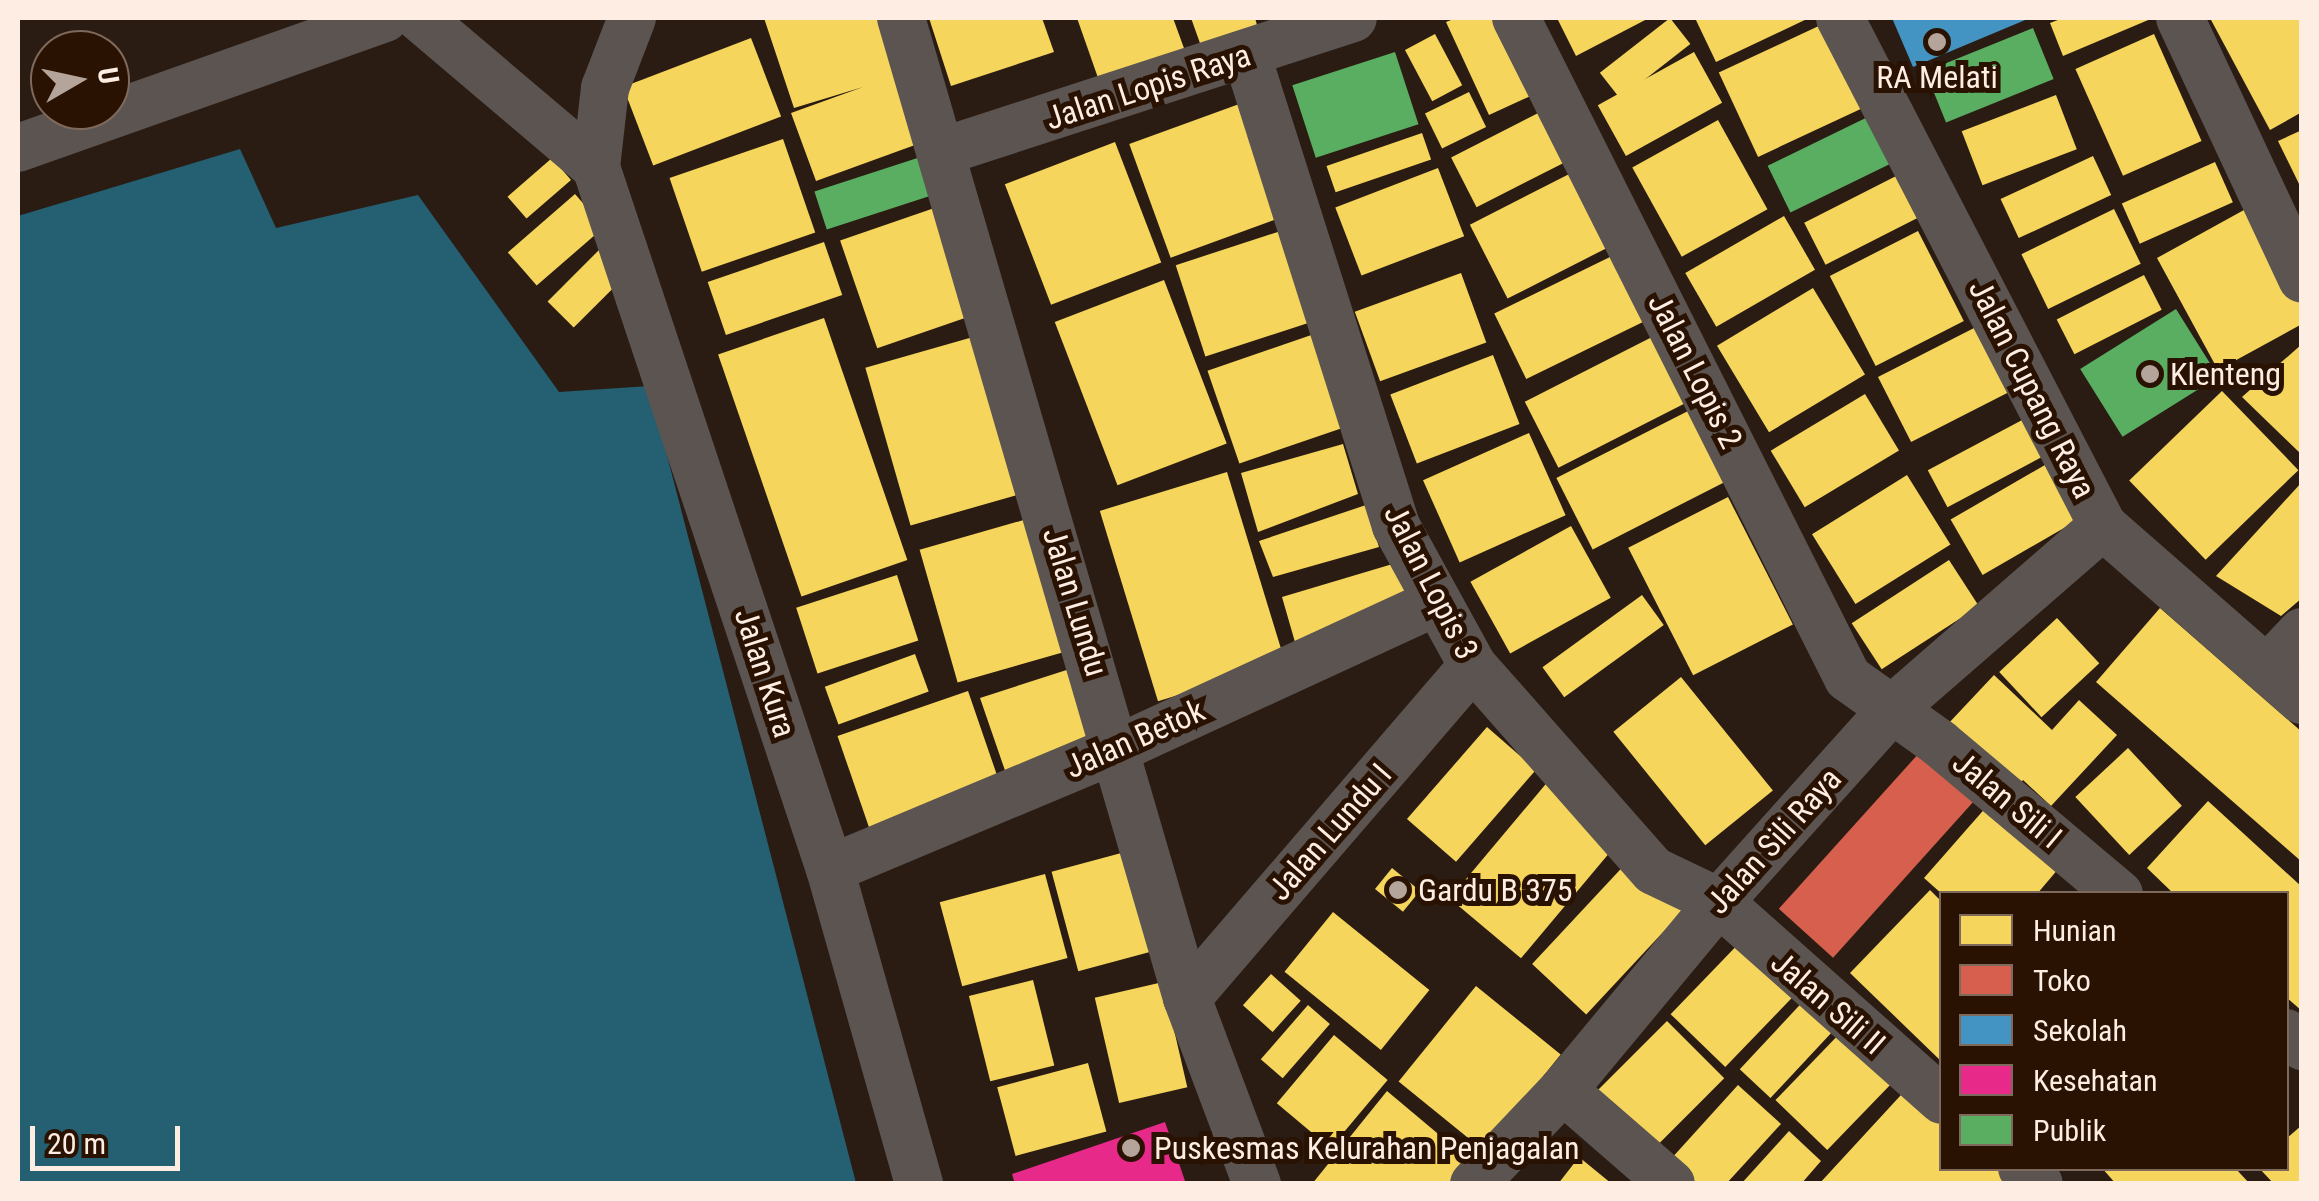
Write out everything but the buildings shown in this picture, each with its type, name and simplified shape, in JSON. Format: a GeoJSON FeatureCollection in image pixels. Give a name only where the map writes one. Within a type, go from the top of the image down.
{"type":"FeatureCollection","features":[{"type":"Feature","properties":{"kind":"street"},"geometry":{"type":"LineString","coordinates":[[18,148],[385,18]]}},
{"type":"Feature","properties":{"kind":"street"},"geometry":{"type":"LineString","coordinates":[[420,18],[596,166]]}},
{"type":"Feature","properties":{"kind":"street","name":"Jalan Kura"},"geometry":{"type":"LineString","coordinates":[[632,18],[605,88],[596,166],[830,870],[919,1184]]}},
{"type":"Feature","properties":{"kind":"street","name":"Jalan Lundu"},"geometry":{"type":"LineString","coordinates":[[901,18],[1119,748],[1188,998],[1257,1184]]}},
{"type":"Feature","properties":{"kind":"street","name":"Jalan Lopis Raya"},"geometry":{"type":"LineString","coordinates":[[941,152],[1247,56],[1353,18]]}},
{"type":"Feature","properties":{"kind":"street","name":"Jalan Lopis 2"},"geometry":{"type":"LineString","coordinates":[[1516,18],[1848,678],[1891,710]]}},
{"type":"Feature","properties":{"kind":"street","name":"Jalan Cupang Raya"},"geometry":{"type":"LineString","coordinates":[[1840,18],[2103,526],[2284,684]]}},
{"type":"Feature","properties":{"kind":"street"},"geometry":{"type":"LineString","coordinates":[[2180,18],[2302,279]]}},
{"type":"Feature","properties":{"kind":"street","name":"Jalan Lopis 3"},"geometry":{"type":"LineString","coordinates":[[1247,56],[1396,526],[1437,602],[1473,666],[1654,871],[1719,902]]}},
{"type":"Feature","properties":{"kind":"street","name":"Jalan Sili Raya"},"geometry":{"type":"LineString","coordinates":[[1474,1184],[1563,1090],[1719,902],[1891,710],[2103,526]]}},
{"type":"Feature","properties":{"kind":"street","name":"Jalan Betok"},"geometry":{"type":"LineString","coordinates":[[830,870],[1119,748],[1437,602]]}},
{"type":"Feature","properties":{"kind":"street"},"geometry":{"type":"LineString","coordinates":[[2284,684],[2302,632]]}},
{"type":"Feature","properties":{"kind":"street","name":"Jalan Lundu I"},"geometry":{"type":"LineString","coordinates":[[1188,998],[1473,666]]}},
{"type":"Feature","properties":{"kind":"street","name":"Jalan Sili I"},"geometry":{"type":"LineString","coordinates":[[1891,710],[2115,891]]}},
{"type":"Feature","properties":{"kind":"street","name":"Jalan Sili II"},"geometry":{"type":"LineString","coordinates":[[1719,902],[1784,967],[1939,1097]]}},
{"type":"Feature","properties":{"kind":"street"},"geometry":{"type":"LineString","coordinates":[[1563,1090],[1671,1184]]}},
{"type":"Feature","properties":{"kind":"water"},"geometry":{"type":"Polygon","coordinates":[[[240,149],[276,228],[418,195],[559,392],[649,386],[856,1183],[18,1184],[18,216],[240,149]]]}},
{"type":"Feature","properties":{"kind":"place","name":"RA Melati"},"geometry":{"type":"Point","coordinates":[1937,42]}},
{"type":"Feature","properties":{"kind":"place","name":"Klenteng"},"geometry":{"type":"Point","coordinates":[2150,374]}},
{"type":"Feature","properties":{"kind":"place","name":"Gardu B 375"},"geometry":{"type":"Point","coordinates":[1398,890]}},
{"type":"Feature","properties":{"kind":"place","name":"Puskesmas Kelurahan Penjagalan"},"geometry":{"type":"Point","coordinates":[1131,1148]}}]}
